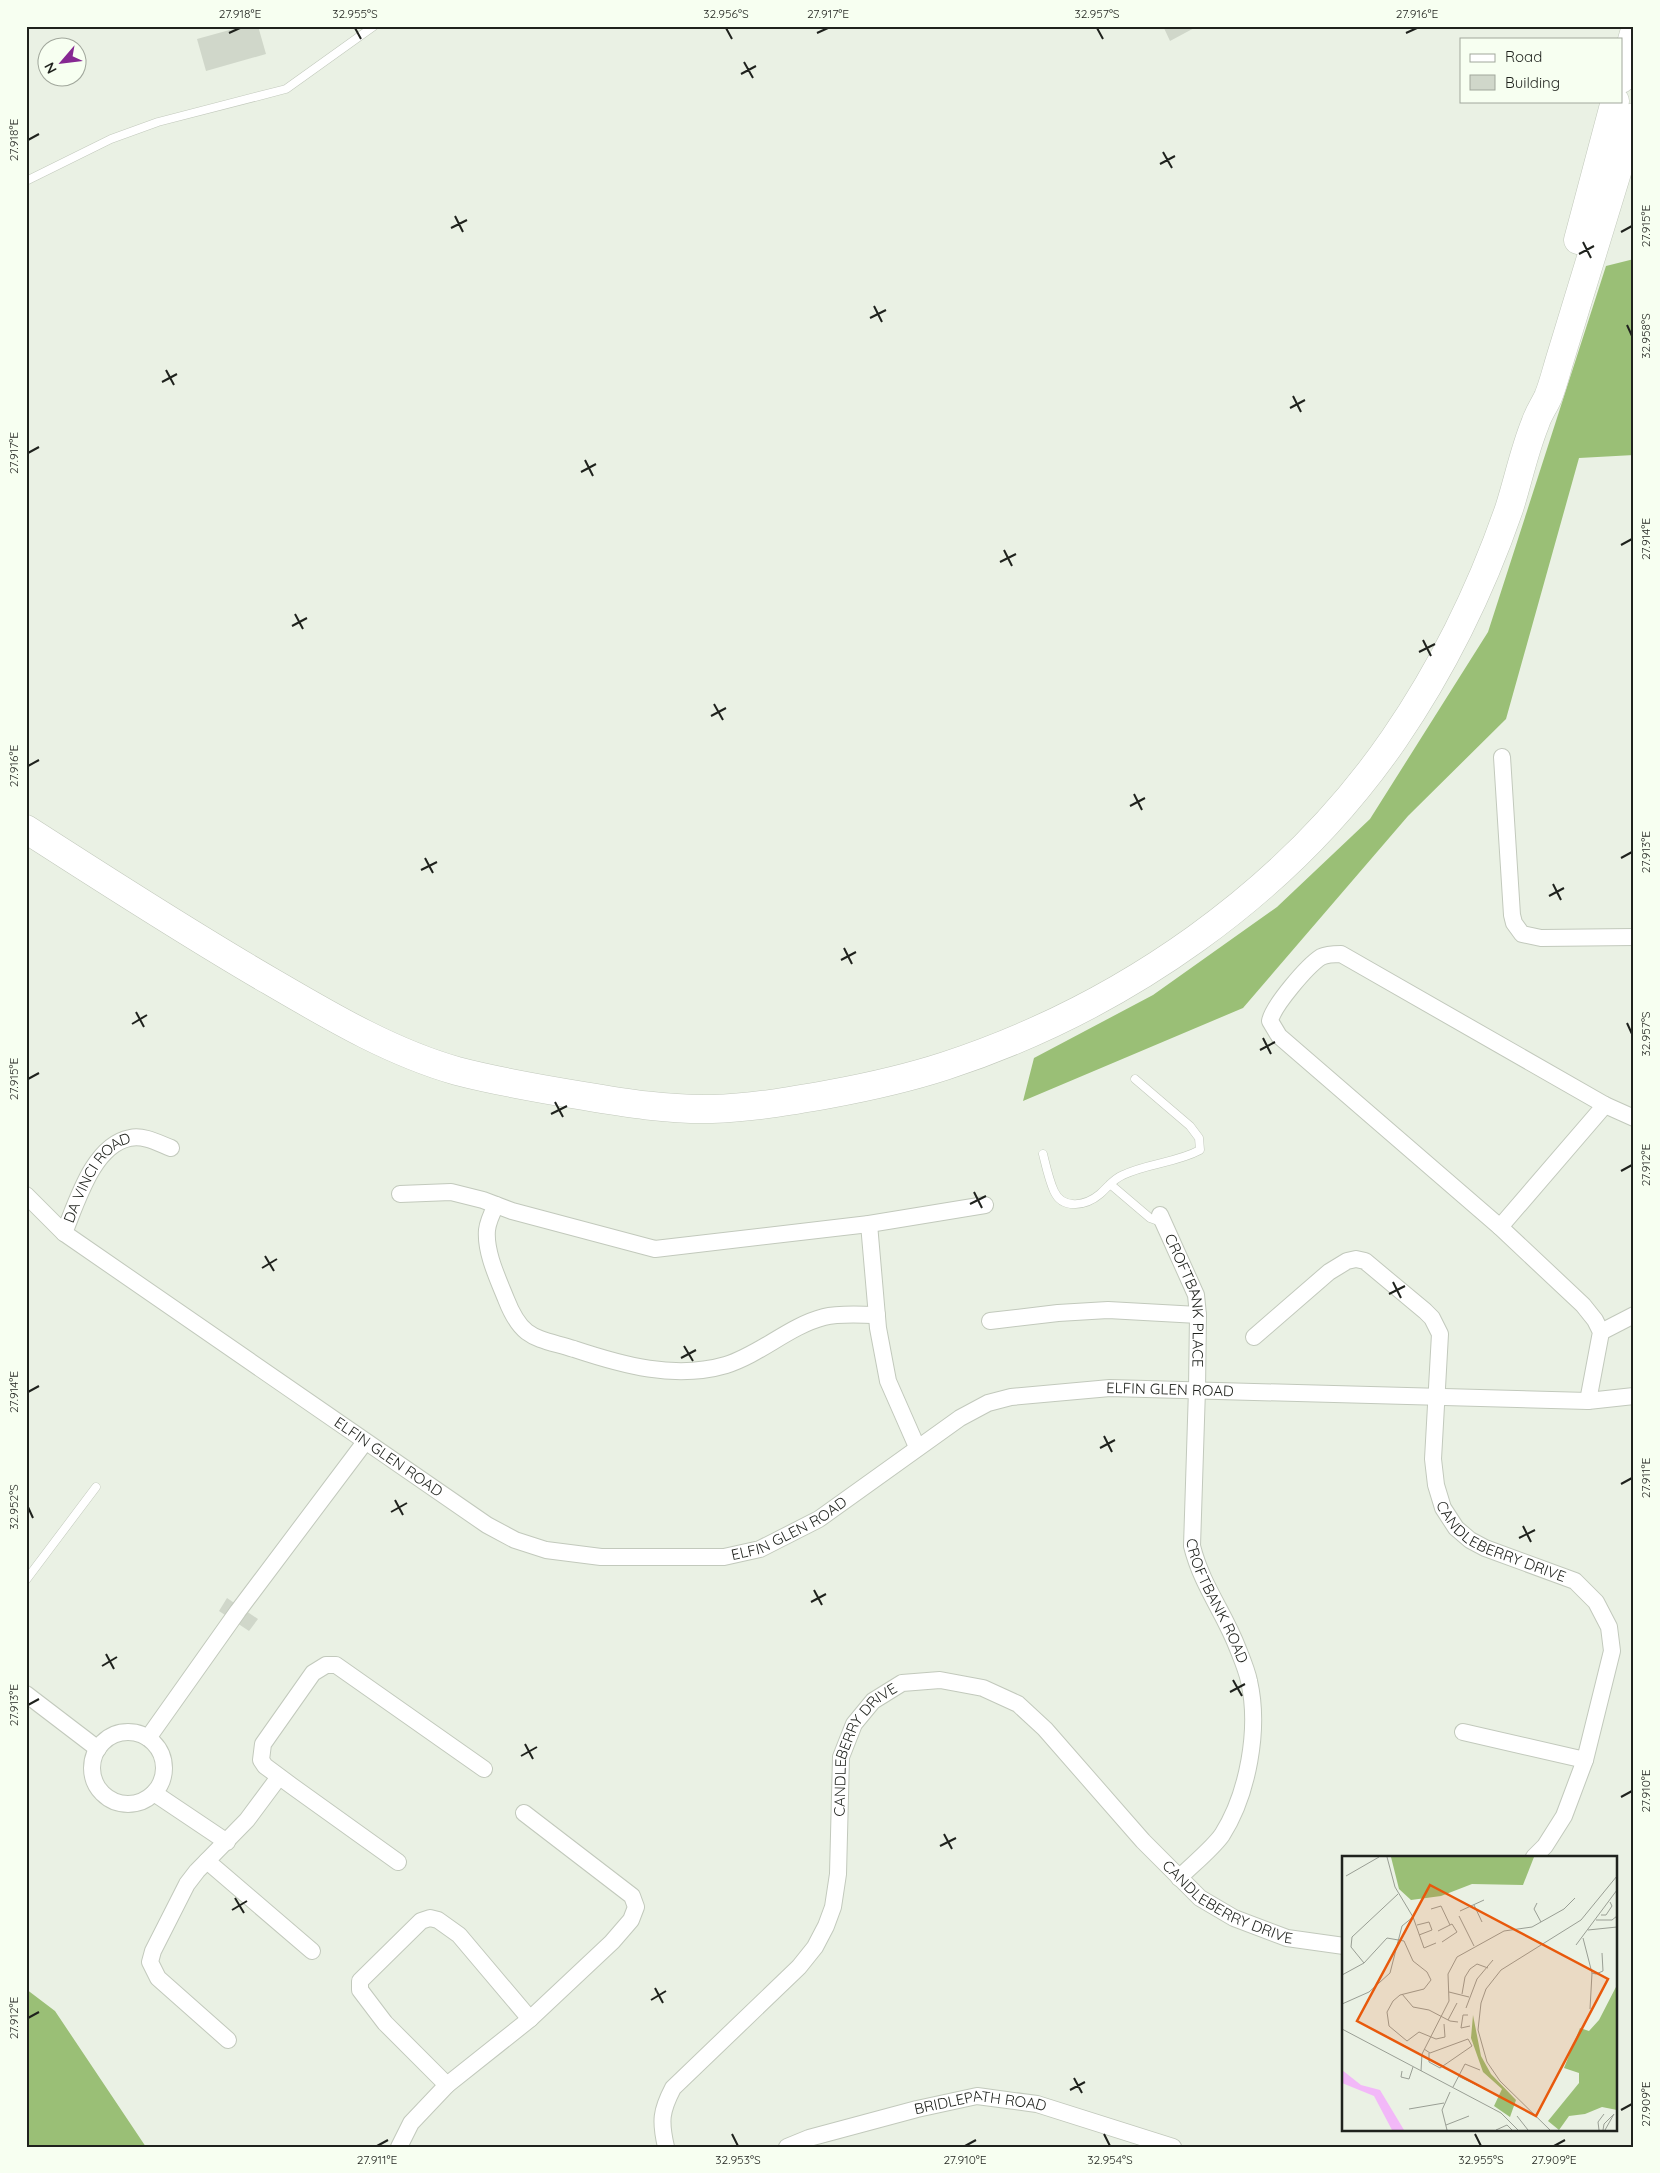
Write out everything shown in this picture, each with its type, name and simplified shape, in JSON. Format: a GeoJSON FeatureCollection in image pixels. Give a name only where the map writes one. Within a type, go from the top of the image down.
{"type":"FeatureCollection","features":[{"type":"Feature","properties":{"kind":"highway"},"geometry":{"type":"LineString","coordinates":[[1622,75],[1634,33]]}},
{"type":"Feature","properties":{"kind":"highway"},"geometry":{"type":"LineString","coordinates":[[1536,421],[1536,396],[1615,102]]}},
{"type":"Feature","properties":{"kind":"highway"},"geometry":{"type":"LineString","coordinates":[[26,829],[209,946],[335,1019],[393,1048],[454,1070],[523,1086],[628,1103],[711,1109],[790,1102],[861,1088],[942,1067],[1005,1043],[1069,1015],[1138,977],[1262,888],[1306,845],[1358,786],[1393,740],[1424,692],[1468,611],[1508,512],[1536,421],[1550,391],[1634,117]]}},
{"type":"Feature","properties":{"kind":"street"},"geometry":{"type":"LineString","coordinates":[[1502,757],[1512,915],[1522,934],[1541,938],[1634,936]]}},
{"type":"Feature","properties":{"kind":"street"},"geometry":{"type":"LineString","coordinates":[[1588,1400],[1601,1332],[1595,1320],[1583,1305],[1500,1227],[1279,1036],[1270,1021],[1272,1013],[1283,997],[1321,957],[1330,954],[1340,954],[1605,1105],[1634,1118]]}},
{"type":"Feature","properties":{"kind":"street"},"geometry":{"type":"LineString","coordinates":[[1500,1227],[1605,1105]]}},
{"type":"Feature","properties":{"kind":"street","name":"DA VINCI ROAD"},"geometry":{"type":"LineString","coordinates":[[64,1233],[92,1168],[102,1155],[117,1143],[130,1138],[143,1138],[171,1148]]}},
{"type":"Feature","properties":{"kind":"street"},"geometry":{"type":"LineString","coordinates":[[400,1194],[451,1192],[655,1249],[869,1224],[985,1205]]}},
{"type":"Feature","properties":{"kind":"street","name":"ELFIN GLEN ROAD"},"geometry":{"type":"LineString","coordinates":[[26,1195],[64,1233],[487,1525],[515,1540],[546,1550],[601,1557],[724,1556],[760,1549],[819,1519],[960,1418],[988,1403],[1011,1397],[1110,1388],[1588,1400],[1634,1396]]}},
{"type":"Feature","properties":{"kind":"street"},"geometry":{"type":"LineString","coordinates":[[496,1205],[487,1231],[488,1244],[501,1288],[518,1325],[532,1336],[601,1358],[634,1367],[669,1371],[698,1370],[727,1365],[805,1324],[826,1316],[877,1315]]}},
{"type":"Feature","properties":{"kind":"street","name":"CROFTBANK PLACE"},"geometry":{"type":"LineString","coordinates":[[1163,1219],[1196,1295],[1198,1315],[1197,1389]]}},
{"type":"Feature","properties":{"kind":"street"},"geometry":{"type":"LineString","coordinates":[[869,1224],[877,1315],[888,1381],[917,1447]]}},
{"type":"Feature","properties":{"kind":"street","name":"CANDLEBERRY DRIVE"},"geometry":{"type":"LineString","coordinates":[[1254,1337],[1329,1272],[1346,1261],[1356,1258],[1365,1261],[1426,1311],[1440,1334],[1433,1459],[1436,1484],[1443,1508],[1456,1528],[1470,1540],[1485,1548],[1575,1581],[1596,1602],[1609,1627],[1612,1651],[1585,1760],[1564,1816],[1545,1846],[1535,1856]]}},
{"type":"Feature","properties":{"kind":"street"},"geometry":{"type":"LineString","coordinates":[[990,1321],[1058,1313],[1108,1310],[1198,1315]]}},
{"type":"Feature","properties":{"kind":"street"},"geometry":{"type":"LineString","coordinates":[[1601,1332],[1634,1315]]}},
{"type":"Feature","properties":{"kind":"street","name":"CROFTBANK ROAD"},"geometry":{"type":"LineString","coordinates":[[1179,1878],[1221,1836],[1236,1805],[1253,1744],[1250,1681],[1237,1647],[1198,1567],[1192,1546],[1197,1389]]}},
{"type":"Feature","properties":{"kind":"street"},"geometry":{"type":"LineString","coordinates":[[148,1738],[238,1611],[365,1442]]}},
{"type":"Feature","properties":{"kind":"street"},"geometry":{"type":"LineString","coordinates":[[398,1862],[279,1777],[265,1766],[261,1760],[263,1744],[313,1673],[331,1664],[336,1665],[484,1769]]}},
{"type":"Feature","properties":{"kind":"street","name":"CANDLEBERRY DRIVE"},"geometry":{"type":"LineString","coordinates":[[666,2147],[662,2130],[662,2109],[673,2088],[799,1966],[814,1947],[826,1926],[838,1874],[842,1756],[854,1724],[873,1700],[902,1684],[940,1680],[983,1688],[1018,1704],[1045,1729],[1143,1841],[1200,1898],[1234,1918],[1287,1938],[1342,1946]]}},
{"type":"Feature","properties":{"kind":"street"},"geometry":{"type":"LineString","coordinates":[[26,1694],[98,1749]]}},
{"type":"Feature","properties":{"kind":"street"},"geometry":{"type":"LineString","coordinates":[[126,1732],[138,1733],[148,1738],[162,1754],[164,1764],[164,1775],[154,1793],[141,1801],[126,1804],[106,1796],[99,1789],[92,1769],[93,1758],[98,1749],[105,1740],[115,1734],[126,1732]]}},
{"type":"Feature","properties":{"kind":"street"},"geometry":{"type":"LineString","coordinates":[[1463,1732],[1585,1760]]}},
{"type":"Feature","properties":{"kind":"street"},"geometry":{"type":"LineString","coordinates":[[228,2040],[158,1978],[150,1962],[153,1951],[187,1884],[227,1842],[279,1777]]}},
{"type":"Feature","properties":{"kind":"street"},"geometry":{"type":"LineString","coordinates":[[154,1793],[227,1842]]}},
{"type":"Feature","properties":{"kind":"street"},"geometry":{"type":"LineString","coordinates":[[399,2147],[411,2123],[447,2085],[530,2019],[612,1942],[630,1920],[636,1907],[632,1896],[524,1813]]}},
{"type":"Feature","properties":{"kind":"street"},"geometry":{"type":"LineString","coordinates":[[207,1861],[312,1951]]}},
{"type":"Feature","properties":{"kind":"street"},"geometry":{"type":"LineString","coordinates":[[447,2085],[385,2023],[363,1997],[360,1990],[360,1981],[421,1921],[430,1918],[438,1920],[459,1935],[530,2019]]}},
{"type":"Feature","properties":{"kind":"street","name":"BRIDLEPATH ROAD"},"geometry":{"type":"LineString","coordinates":[[787,2147],[809,2138],[917,2109],[977,2096],[1037,2104],[1173,2147]]}},
{"type":"Feature","properties":{"kind":"lane"},"geometry":{"type":"LineString","coordinates":[[26,181],[111,139],[158,122],[286,89],[374,26]]}},
{"type":"Feature","properties":{"kind":"lane"},"geometry":{"type":"LineString","coordinates":[[1043,1154],[1054,1193],[1070,1205],[1084,1204],[1099,1195],[1124,1174],[1185,1158],[1200,1150],[1199,1138],[1190,1126],[1135,1080]]}},
{"type":"Feature","properties":{"kind":"lane"},"geometry":{"type":"LineString","coordinates":[[1110,1184],[1150,1218],[1163,1219]]}},
{"type":"Feature","properties":{"kind":"lane"},"geometry":{"type":"LineString","coordinates":[[26,1580],[96,1487]]}},
{"type":"Feature","properties":{"kind":"green space"},"geometry":{"type":"Polygon","coordinates":[[[1634,259],[1634,455],[1579,458],[1506,719],[1408,816],[1243,1008],[1023,1101],[1034,1058],[1153,995],[1277,907],[1370,819],[1488,632],[1606,266],[1634,259]]]}},
{"type":"Feature","properties":{"kind":"green space"},"geometry":{"type":"Polygon","coordinates":[[[26,1989],[55,2011],[146,2147],[26,2147],[26,1989]]]}},
{"type":"Feature","properties":{"kind":"building"},"geometry":{"type":"Polygon","coordinates":[[[244,26],[258,26],[266,54],[206,71],[197,39],[244,26]]]}},
{"type":"Feature","properties":{"kind":"building"},"geometry":{"type":"Polygon","coordinates":[[[1163,26],[1198,26],[1170,41],[1163,26]]]}},
{"type":"Feature","properties":{"kind":"building"},"geometry":{"type":"Polygon","coordinates":[[[227,1598],[258,1619],[249,1631],[219,1611],[227,1598]]]}}]}
